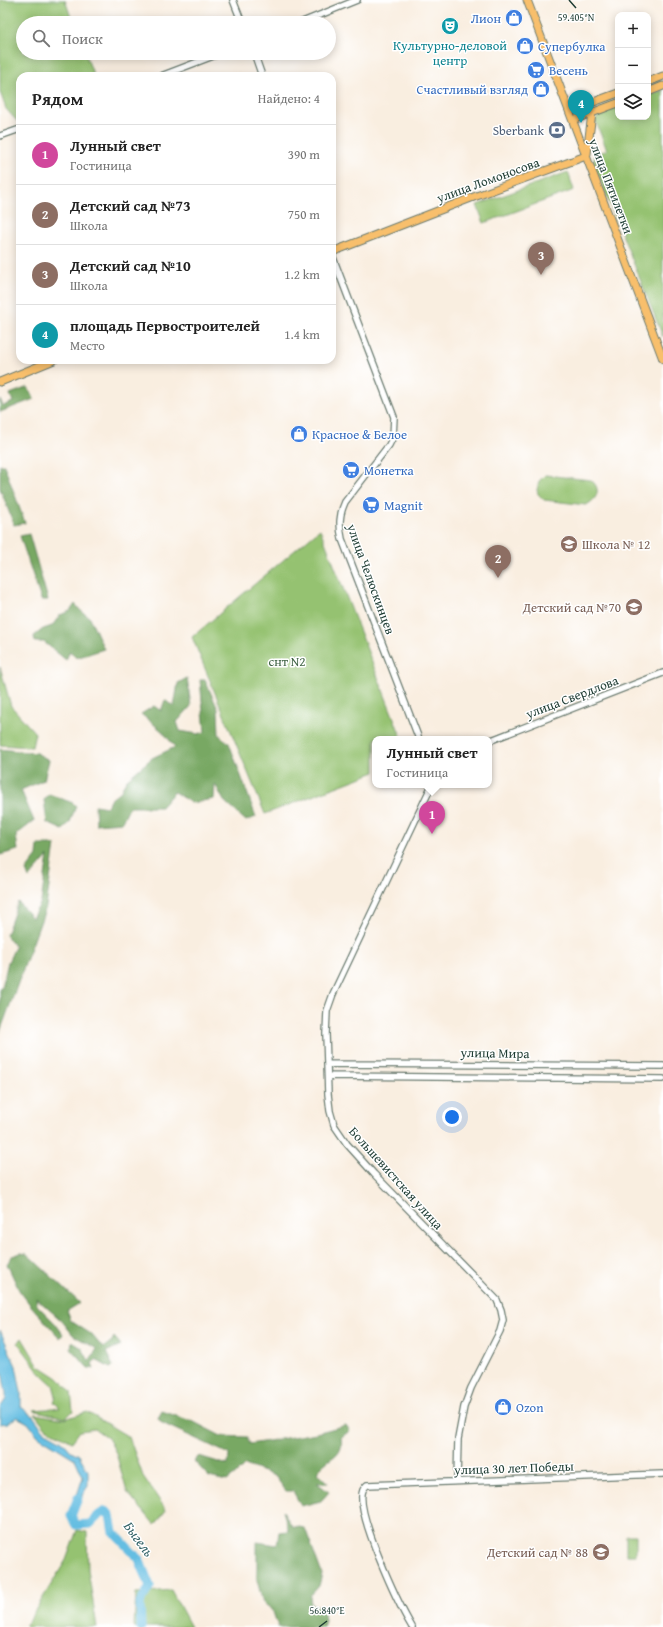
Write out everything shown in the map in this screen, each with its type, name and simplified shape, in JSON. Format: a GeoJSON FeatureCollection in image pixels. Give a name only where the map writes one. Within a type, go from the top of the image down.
{"type":"FeatureCollection","features":[{"type":"Feature","properties":{"kind":"main road","name":"улица Пятилетки"},"geometry":{"type":"LineString","coordinates":[[527,0],[663,358]]}},
{"type":"Feature","properties":{"kind":"main road"},"geometry":{"type":"LineString","coordinates":[[651,81],[663,76]]}},
{"type":"Feature","properties":{"kind":"main road"},"geometry":{"type":"LineString","coordinates":[[651,91],[663,86]]}},
{"type":"Feature","properties":{"kind":"main road"},"geometry":{"type":"LineString","coordinates":[[569,111],[615,94]]}},
{"type":"Feature","properties":{"kind":"main road"},"geometry":{"type":"LineString","coordinates":[[596,101],[600,110]]}},
{"type":"Feature","properties":{"kind":"main road"},"geometry":{"type":"LineString","coordinates":[[573,120],[615,104]]}},
{"type":"Feature","properties":{"kind":"main road"},"geometry":{"type":"LineString","coordinates":[[586,156],[592,113]]}},
{"type":"Feature","properties":{"kind":"main road","name":"улица Ломоносова"},"geometry":{"type":"LineString","coordinates":[[336,250],[471,198],[586,156]]}},
{"type":"Feature","properties":{"kind":"main road"},"geometry":{"type":"LineString","coordinates":[[0,382],[44,364]]}},
{"type":"Feature","properties":{"kind":"street"},"geometry":{"type":"LineString","coordinates":[[234,0],[240,16]]}},
{"type":"Feature","properties":{"kind":"street"},"geometry":{"type":"LineString","coordinates":[[317,16],[357,0]]}},
{"type":"Feature","properties":{"kind":"street"},"geometry":{"type":"LineString","coordinates":[[171,72],[203,60]]}},
{"type":"Feature","properties":{"kind":"street"},"geometry":{"type":"LineString","coordinates":[[256,60],[261,72]]}},
{"type":"Feature","properties":{"kind":"street"},"geometry":{"type":"LineString","coordinates":[[0,136],[16,130]]}},
{"type":"Feature","properties":{"kind":"street","name":"улица Челюскинцев"},"geometry":{"type":"LineString","coordinates":[[336,266],[394,418],[393,437],[389,445],[345,502],[341,511],[339,522],[340,528],[342,539],[418,736]]}},
{"type":"Feature","properties":{"kind":"street","name":"улица Свердлова"},"geometry":{"type":"LineString","coordinates":[[492,740],[663,673]]}},
{"type":"Feature","properties":{"kind":"street","name":"Большевистская улица"},"geometry":{"type":"LineString","coordinates":[[431,788],[333,994],[327,1011],[328,1094],[330,1111],[334,1125],[347,1144],[423,1226],[497,1300],[501,1310],[503,1320],[500,1331],[471,1388],[464,1407],[458,1439],[457,1481]]}},
{"type":"Feature","properties":{"kind":"street","name":"улица Мира"},"geometry":{"type":"LineString","coordinates":[[327,1064],[663,1066]]}},
{"type":"Feature","properties":{"kind":"street","name":"улица Мира"},"geometry":{"type":"LineString","coordinates":[[328,1076],[663,1079]]}},
{"type":"Feature","properties":{"kind":"street","name":"улица 30 лет Победы"},"geometry":{"type":"LineString","coordinates":[[412,1627],[385,1573],[366,1524],[362,1498],[363,1490],[367,1485],[663,1474]]}},
{"type":"Feature","properties":{"kind":"green space"},"geometry":{"type":"Polygon","coordinates":[[[0,0],[65,0],[71,16],[16,16],[16,60],[88,60],[92,72],[16,72],[16,120],[6,109],[0,92],[0,0]]]}},
{"type":"Feature","properties":{"kind":"green space"},"geometry":{"type":"Polygon","coordinates":[[[663,90],[663,337],[594,164],[594,158],[597,154],[607,150],[595,120],[601,113],[615,107],[615,120],[651,120],[651,94],[663,90]]]}},
{"type":"Feature","properties":{"kind":"green space"},"geometry":{"type":"Polygon","coordinates":[[[568,172],[574,190],[484,223],[477,205],[568,172]]]}},
{"type":"Feature","properties":{"kind":"green space"},"geometry":{"type":"Polygon","coordinates":[[[28,387],[34,399],[0,412],[0,399],[3,406],[13,402],[10,394],[28,387]]]}},
{"type":"Feature","properties":{"kind":"green space"},"geometry":{"type":"Polygon","coordinates":[[[0,465],[4,465],[25,523],[14,525],[0,488],[0,465]]]}},
{"type":"Feature","properties":{"kind":"green space"},"geometry":{"type":"Polygon","coordinates":[[[545,475],[591,480],[596,487],[597,494],[590,503],[586,505],[544,500],[538,494],[537,490],[539,481],[545,475]]]}},
{"type":"Feature","properties":{"kind":"green space","name":"снт N2"},"geometry":{"type":"Polygon","coordinates":[[[320,529],[401,736],[372,736],[372,773],[265,814],[192,637],[320,529]]]}},
{"type":"Feature","properties":{"kind":"green space"},"geometry":{"type":"Polygon","coordinates":[[[29,534],[48,600],[41,600],[20,536],[29,534]]]}},
{"type":"Feature","properties":{"kind":"green space"},"geometry":{"type":"Polygon","coordinates":[[[75,604],[90,618],[104,649],[76,658],[70,651],[66,660],[44,642],[35,642],[34,636],[43,629],[52,626],[60,615],[70,611],[75,604]]]}},
{"type":"Feature","properties":{"kind":"green space"},"geometry":{"type":"Polygon","coordinates":[[[0,667],[11,706],[35,733],[32,747],[0,745],[0,667]]]}},
{"type":"Feature","properties":{"kind":"green space"},"geometry":{"type":"Polygon","coordinates":[[[187,678],[191,706],[177,722],[180,731],[198,734],[205,732],[200,680],[205,680],[218,709],[219,735],[229,743],[256,817],[246,821],[224,801],[215,784],[214,799],[191,803],[174,792],[161,807],[129,807],[122,822],[96,824],[95,805],[107,807],[110,800],[121,791],[126,780],[152,758],[175,747],[162,731],[141,714],[154,706],[161,711],[165,700],[174,707],[178,683],[187,678]]]}},
{"type":"Feature","properties":{"kind":"green space"},"geometry":{"type":"Polygon","coordinates":[[[0,749],[36,753],[49,760],[44,780],[21,790],[34,821],[16,835],[18,850],[0,855],[0,749]]]}},
{"type":"Feature","properties":{"kind":"green space"},"geometry":{"type":"Polygon","coordinates":[[[49,794],[73,803],[76,806],[70,822],[63,830],[47,823],[44,800],[49,794]]]}},
{"type":"Feature","properties":{"kind":"green space"},"geometry":{"type":"Polygon","coordinates":[[[38,845],[55,845],[46,907],[0,1032],[0,987],[2,987],[8,962],[15,947],[6,935],[18,902],[32,918],[41,902],[48,856],[29,878],[26,870],[37,856],[38,845]]]}},
{"type":"Feature","properties":{"kind":"green space"},"geometry":{"type":"Polygon","coordinates":[[[21,1253],[27,1254],[80,1303],[67,1311],[71,1321],[91,1334],[103,1348],[112,1341],[114,1337],[121,1345],[106,1352],[113,1366],[110,1368],[96,1360],[92,1363],[94,1368],[88,1368],[71,1349],[72,1342],[82,1348],[89,1361],[97,1349],[73,1335],[62,1321],[36,1298],[37,1305],[55,1323],[63,1334],[60,1338],[31,1306],[19,1290],[7,1264],[12,1256],[21,1253]]]}},
{"type":"Feature","properties":{"kind":"green space"},"geometry":{"type":"Polygon","coordinates":[[[22,1338],[38,1365],[58,1378],[71,1392],[73,1411],[66,1418],[33,1410],[60,1408],[54,1402],[56,1396],[53,1385],[41,1374],[18,1343],[22,1338]]]}},
{"type":"Feature","properties":{"kind":"green space"},"geometry":{"type":"Polygon","coordinates":[[[162,1411],[194,1422],[221,1436],[247,1437],[250,1444],[316,1433],[346,1425],[350,1431],[341,1437],[340,1449],[334,1457],[320,1468],[317,1473],[328,1483],[317,1483],[329,1492],[321,1501],[301,1506],[293,1491],[286,1491],[275,1476],[245,1465],[227,1481],[209,1477],[194,1461],[199,1456],[228,1465],[229,1454],[162,1423],[158,1418],[162,1411]]]}},
{"type":"Feature","properties":{"kind":"green space"},"geometry":{"type":"Polygon","coordinates":[[[87,1412],[129,1437],[143,1476],[166,1510],[155,1525],[127,1492],[116,1453],[108,1438],[95,1429],[80,1431],[72,1442],[46,1428],[35,1414],[65,1419],[87,1412]]]}},
{"type":"Feature","properties":{"kind":"green space"},"geometry":{"type":"Polygon","coordinates":[[[283,1511],[292,1526],[305,1528],[322,1574],[319,1586],[310,1596],[311,1604],[323,1607],[325,1620],[323,1627],[278,1627],[272,1609],[263,1603],[257,1580],[257,1542],[277,1545],[279,1532],[289,1531],[283,1511]]]}},
{"type":"Feature","properties":{"kind":"green space"},"geometry":{"type":"Polygon","coordinates":[[[77,1530],[87,1532],[88,1570],[97,1627],[25,1627],[66,1560],[77,1530]]]}},
{"type":"Feature","properties":{"kind":"green space"},"geometry":{"type":"Polygon","coordinates":[[[626,1535],[636,1535],[636,1555],[626,1555],[626,1535]]]}},
{"type":"Feature","properties":{"kind":"green space"},"geometry":{"type":"Polygon","coordinates":[[[171,1590],[191,1627],[134,1627],[136,1593],[171,1590]]]}},
{"type":"Feature","properties":{"kind":"water"},"geometry":{"type":"Polygon","coordinates":[[[0,1330],[16,1366],[21,1392],[21,1407],[33,1416],[44,1431],[62,1441],[71,1451],[79,1455],[88,1471],[88,1485],[75,1510],[73,1507],[83,1477],[75,1459],[38,1436],[28,1423],[17,1417],[8,1423],[0,1424],[0,1408],[6,1399],[6,1393],[0,1362],[0,1330]]]}},
{"type":"Feature","properties":{"kind":"waterway","name":"Быгель"},"geometry":{"type":"LineString","coordinates":[[78,1498],[71,1516],[76,1525],[90,1524],[105,1511],[110,1515],[113,1532],[139,1559],[150,1586],[140,1603],[141,1627]]}},
{"type":"Feature","properties":{"kind":"place","name":"Лион"},"geometry":{"type":"Point","coordinates":[514,18]}},
{"type":"Feature","properties":{"kind":"place","name":"Культурно-деловой центр"},"geometry":{"type":"Point","coordinates":[450,26]}},
{"type":"Feature","properties":{"kind":"place","name":"Супербулка"},"geometry":{"type":"Point","coordinates":[525,46]}},
{"type":"Feature","properties":{"kind":"place","name":"Весень"},"geometry":{"type":"Point","coordinates":[536,70]}},
{"type":"Feature","properties":{"kind":"place","name":"Счастливый взгляд"},"geometry":{"type":"Point","coordinates":[541,89]}},
{"type":"Feature","properties":{"kind":"place","name":"площадь Первостроителей"},"geometry":{"type":"Point","coordinates":[581,123]}},
{"type":"Feature","properties":{"kind":"place","name":"Sberbank"},"geometry":{"type":"Point","coordinates":[557,130]}},
{"type":"Feature","properties":{"kind":"place","name":"Детский сад №10"},"geometry":{"type":"Point","coordinates":[541,275]}},
{"type":"Feature","properties":{"kind":"place","name":"Красное & Белое"},"geometry":{"type":"Point","coordinates":[299,434]}},
{"type":"Feature","properties":{"kind":"place","name":"Монетка"},"geometry":{"type":"Point","coordinates":[351,470]}},
{"type":"Feature","properties":{"kind":"place","name":"Magnit"},"geometry":{"type":"Point","coordinates":[371,505]}},
{"type":"Feature","properties":{"kind":"place","name":"Школа № 12"},"geometry":{"type":"Point","coordinates":[569,544]}},
{"type":"Feature","properties":{"kind":"place","name":"Детский сад №73"},"geometry":{"type":"Point","coordinates":[498,578]}},
{"type":"Feature","properties":{"kind":"place","name":"Детский сад №70"},"geometry":{"type":"Point","coordinates":[634,607]}},
{"type":"Feature","properties":{"kind":"place","name":"Лунный свет"},"geometry":{"type":"Point","coordinates":[432,834]}},
{"type":"Feature","properties":{"kind":"place","name":"Ozon"},"geometry":{"type":"Point","coordinates":[503,1407]}},
{"type":"Feature","properties":{"kind":"place","name":"Детский сад № 88"},"geometry":{"type":"Point","coordinates":[601,1552]}}]}
